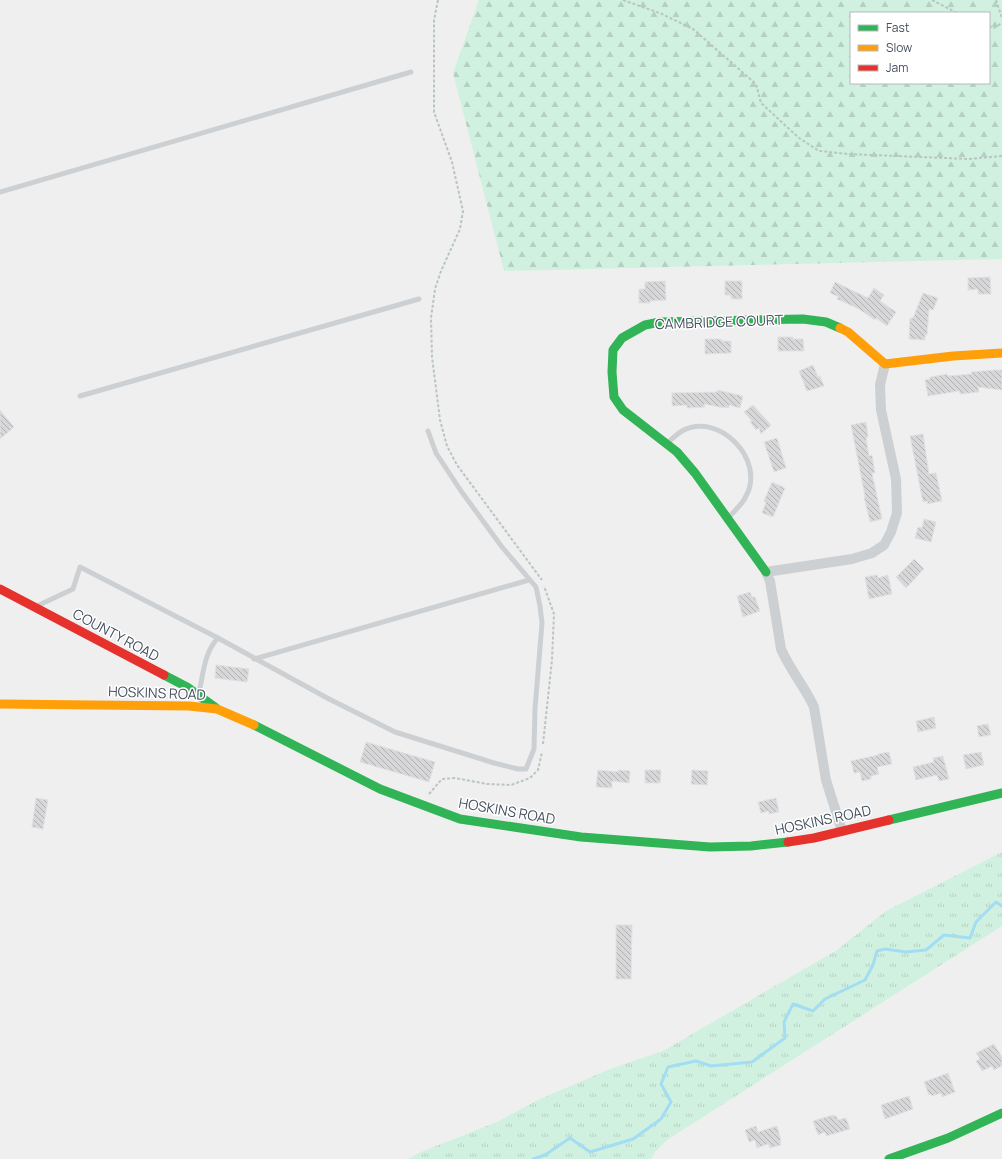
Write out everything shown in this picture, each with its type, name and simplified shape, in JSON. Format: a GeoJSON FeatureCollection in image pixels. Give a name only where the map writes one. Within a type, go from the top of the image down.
{"type":"FeatureCollection","features":[{"type":"Feature","properties":{"kind":"street","name":"CAMBRIDGE COURT"},"geometry":{"type":"LineString","coordinates":[[842,831],[826,780],[814,707],[809,696],[785,660],[781,649],[770,581],[766,572],[695,473],[677,452],[623,410],[614,397],[612,372],[613,350],[622,338],[645,325],[660,322],[795,319],[826,322],[848,332],[885,364]]}},
{"type":"Feature","properties":{"kind":"street"},"geometry":{"type":"LineString","coordinates":[[766,572],[852,559],[872,553],[884,545],[891,532],[897,513],[896,479],[882,410],[880,385],[885,364],[953,356],[1002,353]]}},
{"type":"Feature","properties":{"kind":"street","name":"COUNTY ROAD"},"geometry":{"type":"LineString","coordinates":[[0,589],[187,687],[217,709]]}},
{"type":"Feature","properties":{"kind":"street","name":"HOSKINS ROAD"},"geometry":{"type":"LineString","coordinates":[[0,704],[189,706],[217,709],[245,720],[380,789],[460,819],[581,837],[683,846],[716,847],[772,845],[814,838],[1002,793]]}},
{"type":"Feature","properties":{"kind":"street"},"geometry":{"type":"LineString","coordinates":[[889,1159],[948,1138],[1002,1113]]}},
{"type":"Feature","properties":{"kind":"lane"},"geometry":{"type":"LineString","coordinates":[[0,192],[411,72]]}},
{"type":"Feature","properties":{"kind":"lane"},"geometry":{"type":"LineString","coordinates":[[80,396],[419,299]]}},
{"type":"Feature","properties":{"kind":"lane"},"geometry":{"type":"LineString","coordinates":[[666,443],[682,431],[701,427],[712,428],[724,432],[740,448],[750,468],[750,482],[746,497],[727,519]]}},
{"type":"Feature","properties":{"kind":"lane"},"geometry":{"type":"LineString","coordinates":[[35,608],[73,589],[80,567],[218,638],[329,699],[395,732],[494,763],[526,769],[534,749],[535,709],[542,623],[536,587],[502,547],[444,466],[436,454],[428,431]]}},
{"type":"Feature","properties":{"kind":"lane"},"geometry":{"type":"LineString","coordinates":[[254,658],[529,580]]}},
{"type":"Feature","properties":{"kind":"lane"},"geometry":{"type":"LineString","coordinates":[[199,696],[206,661],[212,644],[218,638]]}},
{"type":"Feature","properties":{"kind":"path"},"geometry":{"type":"LineString","coordinates":[[420,803],[442,779],[455,778],[487,784],[511,785],[530,778],[538,770],[542,755],[551,668],[554,614],[548,594],[539,576],[457,465],[447,446],[440,420],[432,357],[431,318],[435,289],[441,271],[460,229],[463,211],[452,162],[434,112],[434,20],[438,0]]}},
{"type":"Feature","properties":{"kind":"path"},"geometry":{"type":"LineString","coordinates":[[623,0],[662,14],[693,29],[756,84],[761,103],[799,138],[819,151],[848,154],[969,159],[1002,156]]}},
{"type":"Feature","properties":{"kind":"path"},"geometry":{"type":"LineString","coordinates":[[932,0],[955,12]]}},
{"type":"Feature","properties":{"kind":"path"},"geometry":{"type":"LineString","coordinates":[[996,0],[1002,18]]}},
{"type":"Feature","properties":{"kind":"path"},"geometry":{"type":"LineString","coordinates":[[990,26],[994,28],[1002,23]]}},
{"type":"Feature","properties":{"kind":"green space"},"geometry":{"type":"Polygon","coordinates":[[[479,0],[1002,0],[1002,259],[504,271],[453,73],[479,0]]]}},
{"type":"Feature","properties":{"kind":"green space"},"geometry":{"type":"Polygon","coordinates":[[[1002,852],[1002,926],[667,1140],[655,1152],[651,1159],[408,1159],[421,1152],[497,1122],[538,1100],[610,1069],[663,1051],[837,950],[886,911],[1002,852]]]}},
{"type":"Feature","properties":{"kind":"building"},"geometry":{"type":"Polygon","coordinates":[[[990,277],[991,294],[978,294],[978,289],[968,290],[968,278],[990,277]]]}},
{"type":"Feature","properties":{"kind":"building"},"geometry":{"type":"Polygon","coordinates":[[[665,281],[666,300],[650,301],[650,303],[639,303],[639,289],[645,289],[645,282],[665,281]]]}},
{"type":"Feature","properties":{"kind":"building"},"geometry":{"type":"Polygon","coordinates":[[[725,281],[742,281],[742,299],[731,299],[731,295],[725,295],[725,281]]]}},
{"type":"Feature","properties":{"kind":"building"},"geometry":{"type":"Polygon","coordinates":[[[835,282],[868,298],[874,288],[884,295],[880,301],[896,312],[887,326],[876,318],[875,320],[859,309],[837,299],[839,297],[830,293],[835,282]]]}},
{"type":"Feature","properties":{"kind":"building"},"geometry":{"type":"Polygon","coordinates":[[[923,293],[938,298],[933,310],[929,309],[927,335],[925,335],[925,340],[909,339],[910,318],[913,318],[923,293]]]}},
{"type":"Feature","properties":{"kind":"building"},"geometry":{"type":"Polygon","coordinates":[[[778,337],[803,339],[804,351],[778,351],[778,337]]]}},
{"type":"Feature","properties":{"kind":"building"},"geometry":{"type":"Polygon","coordinates":[[[705,339],[721,339],[722,341],[731,341],[731,353],[705,354],[705,339]]]}},
{"type":"Feature","properties":{"kind":"building"},"geometry":{"type":"Polygon","coordinates":[[[813,365],[824,386],[807,391],[799,371],[813,365]]]}},
{"type":"Feature","properties":{"kind":"building"},"geometry":{"type":"Polygon","coordinates":[[[1002,370],[1002,390],[978,387],[979,392],[960,394],[959,391],[928,396],[925,380],[930,379],[930,377],[947,374],[948,376],[972,374],[971,372],[1002,370]]]}},
{"type":"Feature","properties":{"kind":"building"},"geometry":{"type":"Polygon","coordinates":[[[717,390],[743,396],[740,408],[729,405],[729,408],[724,408],[704,404],[705,407],[687,408],[687,405],[672,406],[672,393],[717,392],[717,390]]]}},
{"type":"Feature","properties":{"kind":"building"},"geometry":{"type":"Polygon","coordinates":[[[753,405],[771,425],[761,434],[759,428],[756,430],[750,422],[752,421],[744,412],[753,405]]]}},
{"type":"Feature","properties":{"kind":"building"},"geometry":{"type":"Polygon","coordinates":[[[0,410],[14,427],[0,439],[0,410]]]}},
{"type":"Feature","properties":{"kind":"building"},"geometry":{"type":"Polygon","coordinates":[[[866,422],[868,437],[866,438],[869,456],[872,455],[875,473],[872,473],[882,519],[870,522],[851,425],[866,422]]]}},
{"type":"Feature","properties":{"kind":"building"},"geometry":{"type":"Polygon","coordinates":[[[923,434],[929,474],[936,473],[942,501],[927,504],[928,501],[923,502],[910,436],[923,434]]]}},
{"type":"Feature","properties":{"kind":"building"},"geometry":{"type":"Polygon","coordinates":[[[777,438],[786,468],[774,472],[764,442],[777,438]]]}},
{"type":"Feature","properties":{"kind":"building"},"geometry":{"type":"Polygon","coordinates":[[[772,482],[785,488],[773,517],[762,513],[766,502],[764,501],[772,482]]]}},
{"type":"Feature","properties":{"kind":"building"},"geometry":{"type":"Polygon","coordinates":[[[924,519],[936,522],[931,542],[915,538],[918,527],[922,528],[924,519]]]}},
{"type":"Feature","properties":{"kind":"building"},"geometry":{"type":"Polygon","coordinates":[[[914,559],[924,569],[906,588],[896,577],[914,559]]]}},
{"type":"Feature","properties":{"kind":"building"},"geometry":{"type":"Polygon","coordinates":[[[877,575],[878,578],[888,575],[892,594],[869,599],[865,577],[877,575]]]}},
{"type":"Feature","properties":{"kind":"building"},"geometry":{"type":"Polygon","coordinates":[[[750,592],[752,597],[755,597],[760,611],[743,617],[737,596],[750,592]]]}},
{"type":"Feature","properties":{"kind":"building"},"geometry":{"type":"Polygon","coordinates":[[[216,665],[249,669],[247,682],[215,678],[216,665]]]}},
{"type":"Feature","properties":{"kind":"building"},"geometry":{"type":"Polygon","coordinates":[[[934,717],[936,728],[918,732],[916,721],[934,717]]]}},
{"type":"Feature","properties":{"kind":"building"},"geometry":{"type":"Polygon","coordinates":[[[988,724],[991,735],[979,737],[977,726],[988,724]]]}},
{"type":"Feature","properties":{"kind":"building"},"geometry":{"type":"Polygon","coordinates":[[[366,742],[435,762],[429,782],[360,762],[366,742]]]}},
{"type":"Feature","properties":{"kind":"building"},"geometry":{"type":"Polygon","coordinates":[[[889,752],[892,764],[877,767],[879,774],[871,776],[871,779],[862,781],[860,772],[854,773],[851,761],[889,752]]]}},
{"type":"Feature","properties":{"kind":"building"},"geometry":{"type":"Polygon","coordinates":[[[981,752],[984,765],[966,769],[963,755],[981,752]]]}},
{"type":"Feature","properties":{"kind":"building"},"geometry":{"type":"Polygon","coordinates":[[[943,756],[949,779],[939,781],[937,775],[916,780],[913,767],[934,762],[933,758],[943,756]]]}},
{"type":"Feature","properties":{"kind":"building"},"geometry":{"type":"Polygon","coordinates":[[[598,770],[618,772],[618,770],[630,771],[629,783],[612,781],[612,788],[596,787],[598,770]]]}},
{"type":"Feature","properties":{"kind":"building"},"geometry":{"type":"Polygon","coordinates":[[[645,770],[661,770],[660,783],[645,783],[645,770]]]}},
{"type":"Feature","properties":{"kind":"building"},"geometry":{"type":"Polygon","coordinates":[[[692,770],[708,771],[707,785],[691,784],[692,770]]]}},
{"type":"Feature","properties":{"kind":"building"},"geometry":{"type":"Polygon","coordinates":[[[36,798],[48,800],[43,829],[32,827],[36,798]]]}},
{"type":"Feature","properties":{"kind":"building"},"geometry":{"type":"Polygon","coordinates":[[[776,798],[779,812],[769,814],[769,811],[761,813],[758,802],[776,798]]]}},
{"type":"Feature","properties":{"kind":"building"},"geometry":{"type":"Polygon","coordinates":[[[616,925],[632,925],[631,979],[616,979],[616,925]]]}},
{"type":"Feature","properties":{"kind":"building"},"geometry":{"type":"Polygon","coordinates":[[[994,1044],[1002,1057],[1002,1066],[994,1070],[992,1066],[982,1071],[976,1061],[980,1059],[976,1053],[994,1044]]]}},
{"type":"Feature","properties":{"kind":"building"},"geometry":{"type":"Polygon","coordinates":[[[948,1073],[955,1092],[942,1097],[941,1093],[932,1096],[931,1094],[929,1095],[924,1082],[948,1073]]]}},
{"type":"Feature","properties":{"kind":"building"},"geometry":{"type":"Polygon","coordinates":[[[909,1096],[913,1109],[885,1119],[881,1105],[909,1096]]]}},
{"type":"Feature","properties":{"kind":"building"},"geometry":{"type":"Polygon","coordinates":[[[833,1115],[836,1116],[838,1120],[846,1118],[850,1129],[826,1136],[825,1132],[818,1135],[813,1121],[833,1115]]]}},
{"type":"Feature","properties":{"kind":"building"},"geometry":{"type":"Polygon","coordinates":[[[756,1126],[758,1132],[777,1126],[781,1145],[770,1148],[768,1144],[757,1148],[755,1140],[749,1142],[745,1130],[756,1126]]]}},
{"type":"Feature","properties":{"kind":"waterway"},"geometry":{"type":"LineString","coordinates":[[533,1159],[545,1155],[570,1138],[590,1152],[633,1139],[661,1119],[671,1102],[661,1084],[668,1067],[696,1061],[711,1066],[752,1062],[785,1038],[784,1022],[793,1004],[813,1011],[825,999],[865,980],[873,965],[877,951],[885,949],[906,952],[926,950],[944,935],[970,938],[976,922],[996,902],[1002,906]]}},
{"type":"Feature","properties":{"kind":"traffic: fast"},"geometry":{"type":"LineString","coordinates":[[766,572],[695,473],[677,452],[623,410],[614,397],[612,372],[613,350],[622,338],[645,325],[660,322],[803,319],[826,322],[840,328]]}},
{"type":"Feature","properties":{"kind":"traffic: fast"},"geometry":{"type":"LineString","coordinates":[[164,675],[187,687],[216,708]]}},
{"type":"Feature","properties":{"kind":"traffic: fast"},"geometry":{"type":"LineString","coordinates":[[254,725],[380,789],[460,819],[581,837],[710,847],[751,846],[788,842]]}},
{"type":"Feature","properties":{"kind":"traffic: fast"},"geometry":{"type":"LineString","coordinates":[[889,820],[1002,793]]}},
{"type":"Feature","properties":{"kind":"traffic: fast"},"geometry":{"type":"LineString","coordinates":[[889,1159],[948,1138],[1002,1113]]}},
{"type":"Feature","properties":{"kind":"traffic: slow"},"geometry":{"type":"LineString","coordinates":[[840,328],[848,332],[885,364],[953,356],[1002,353]]}},
{"type":"Feature","properties":{"kind":"traffic: slow"},"geometry":{"type":"LineString","coordinates":[[0,704],[189,706],[217,709],[254,725]]}},
{"type":"Feature","properties":{"kind":"traffic: jam"},"geometry":{"type":"LineString","coordinates":[[0,589],[164,675]]}},
{"type":"Feature","properties":{"kind":"traffic: jam"},"geometry":{"type":"LineString","coordinates":[[788,842],[814,838],[889,820]]}}]}
